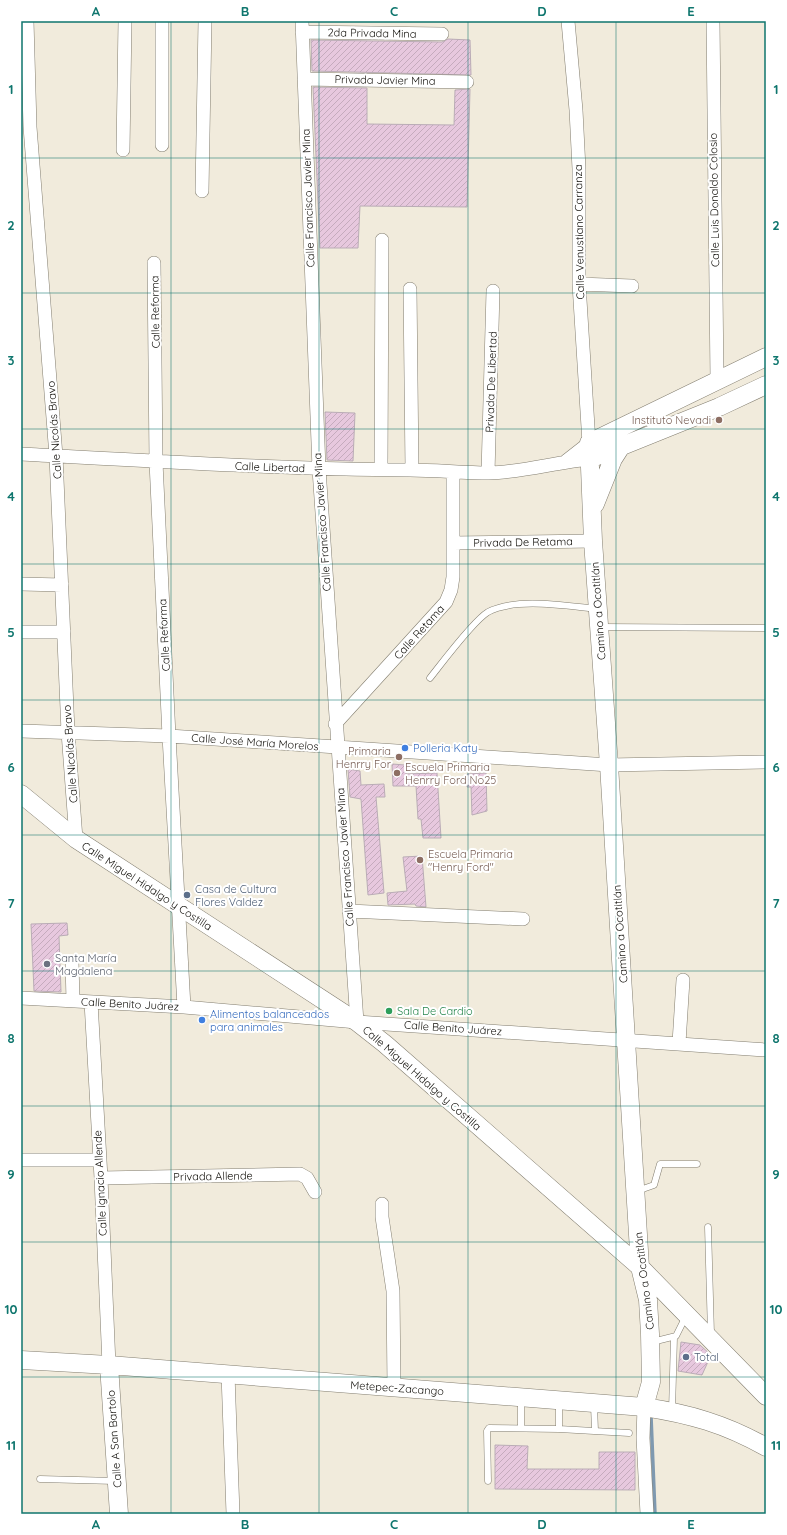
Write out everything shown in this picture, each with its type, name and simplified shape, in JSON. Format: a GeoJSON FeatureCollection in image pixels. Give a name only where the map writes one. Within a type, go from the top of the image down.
{"type":"FeatureCollection","features":[{"type":"Feature","properties":{"kind":"main road"},"geometry":{"type":"LineString","coordinates":[[589,451],[717,380],[766,357]]}},
{"type":"Feature","properties":{"kind":"main road"},"geometry":{"type":"LineString","coordinates":[[589,451],[622,445],[719,407],[766,385]]}},
{"type":"Feature","properties":{"kind":"main road"},"geometry":{"type":"LineString","coordinates":[[592,513],[610,465],[622,445]]}},
{"type":"Feature","properties":{"kind":"main road","name":"Camino a Ocotitlán"},"geometry":{"type":"LineString","coordinates":[[589,451],[593,541],[609,766],[640,1267],[648,1300],[651,1382],[644,1407]]}},
{"type":"Feature","properties":{"kind":"main road","name":"Calle Miguel Hidalgo y Costilla"},"geometry":{"type":"LineString","coordinates":[[25,801],[76,839],[178,907],[357,1022],[385,1044],[640,1267],[766,1396]]}},
{"type":"Feature","properties":{"kind":"main road","name":"Metepec-Zacango"},"geometry":{"type":"LineString","coordinates":[[21,1360],[228,1374],[644,1407],[672,1411],[712,1422],[742,1434],[766,1447]]}},
{"type":"Feature","properties":{"kind":"main road","name":"Calle A San Bartolo"},"geometry":{"type":"LineString","coordinates":[[108,1365],[119,1514]]}},
{"type":"Feature","properties":{"kind":"street","name":"Calle Nicolás Bravo"},"geometry":{"type":"LineString","coordinates":[[27,21],[25,123],[27,160],[56,456],[68,732],[76,839]]}},
{"type":"Feature","properties":{"kind":"street"},"geometry":{"type":"LineString","coordinates":[[123,150],[125,21]]}},
{"type":"Feature","properties":{"kind":"street"},"geometry":{"type":"LineString","coordinates":[[162,21],[162,145]]}},
{"type":"Feature","properties":{"kind":"street"},"geometry":{"type":"LineString","coordinates":[[202,191],[205,21]]}},
{"type":"Feature","properties":{"kind":"street","name":"Calle Venustiano Carranza"},"geometry":{"type":"LineString","coordinates":[[568,21],[579,170],[579,284],[589,451]]}},
{"type":"Feature","properties":{"kind":"street","name":"Calle Luis Donaldo Colosio"},"geometry":{"type":"LineString","coordinates":[[713,21],[717,380]]}},
{"type":"Feature","properties":{"kind":"street","name":"2da Privada Mina"},"geometry":{"type":"LineString","coordinates":[[302,26],[442,34]]}},
{"type":"Feature","properties":{"kind":"street","name":"Calle Francisco Javier Mina"},"geometry":{"type":"LineString","coordinates":[[302,26],[319,469],[335,724],[338,747],[357,1022]]}},
{"type":"Feature","properties":{"kind":"street","name":"Privada Javier Mina"},"geometry":{"type":"LineString","coordinates":[[304,79],[467,82]]}},
{"type":"Feature","properties":{"kind":"street"},"geometry":{"type":"LineString","coordinates":[[381,470],[382,240]]}},
{"type":"Feature","properties":{"kind":"street","name":"Calle Reforma"},"geometry":{"type":"LineString","coordinates":[[154,263],[156,462],[168,736],[184,1007]]}},
{"type":"Feature","properties":{"kind":"street"},"geometry":{"type":"LineString","coordinates":[[579,284],[632,286]]}},
{"type":"Feature","properties":{"kind":"street"},"geometry":{"type":"LineString","coordinates":[[410,289],[412,470]]}},
{"type":"Feature","properties":{"kind":"street","name":"Privada De Libertad"},"geometry":{"type":"LineString","coordinates":[[488,473],[493,291]]}},
{"type":"Feature","properties":{"kind":"street","name":"Calle Libertad"},"geometry":{"type":"LineString","coordinates":[[21,454],[156,462],[319,469],[412,470],[488,473],[535,469],[566,461],[589,451]]}},
{"type":"Feature","properties":{"kind":"street","name":"Calle Retama"},"geometry":{"type":"LineString","coordinates":[[335,724],[446,602],[451,590],[453,577],[453,472]]}},
{"type":"Feature","properties":{"kind":"street","name":"Privada De Retama"},"geometry":{"type":"LineString","coordinates":[[453,543],[593,541]]}},
{"type":"Feature","properties":{"kind":"street"},"geometry":{"type":"LineString","coordinates":[[21,584],[62,585]]}},
{"type":"Feature","properties":{"kind":"street"},"geometry":{"type":"LineString","coordinates":[[21,632],[64,632]]}},
{"type":"Feature","properties":{"kind":"street","name":"Calle José María Morelos"},"geometry":{"type":"LineString","coordinates":[[21,731],[168,736],[609,766],[766,762]]}},
{"type":"Feature","properties":{"kind":"street"},"geometry":{"type":"LineString","coordinates":[[349,911],[523,919]]}},
{"type":"Feature","properties":{"kind":"street"},"geometry":{"type":"LineString","coordinates":[[72,962],[73,1001]]}},
{"type":"Feature","properties":{"kind":"street"},"geometry":{"type":"LineString","coordinates":[[678,1043],[683,980]]}},
{"type":"Feature","properties":{"kind":"street","name":"Calle Benito Juárez"},"geometry":{"type":"LineString","coordinates":[[21,998],[184,1007],[357,1022],[626,1039],[766,1050]]}},
{"type":"Feature","properties":{"kind":"street","name":"Calle Ignacio Allende"},"geometry":{"type":"LineString","coordinates":[[91,1002],[101,1178],[108,1365]]}},
{"type":"Feature","properties":{"kind":"street"},"geometry":{"type":"LineString","coordinates":[[21,1160],[99,1160]]}},
{"type":"Feature","properties":{"kind":"street","name":"Privada Allende"},"geometry":{"type":"LineString","coordinates":[[101,1178],[300,1174],[307,1178],[315,1192]]}},
{"type":"Feature","properties":{"kind":"street"},"geometry":{"type":"LineString","coordinates":[[382,1204],[382,1217],[393,1291],[394,1387]]}},
{"type":"Feature","properties":{"kind":"street"},"geometry":{"type":"LineString","coordinates":[[228,1374],[234,1514]]}},
{"type":"Feature","properties":{"kind":"street"},"geometry":{"type":"LineString","coordinates":[[644,1407],[647,1514]]}},
{"type":"Feature","properties":{"kind":"lane"},"geometry":{"type":"LineString","coordinates":[[430,678],[466,635],[488,612],[503,607],[548,604],[599,618],[766,628]]}},
{"type":"Feature","properties":{"kind":"lane"},"geometry":{"type":"LineString","coordinates":[[635,1191],[654,1185],[660,1164],[696,1164]]}},
{"type":"Feature","properties":{"kind":"lane"},"geometry":{"type":"LineString","coordinates":[[708,1227],[711,1340]]}},
{"type":"Feature","properties":{"kind":"lane"},"geometry":{"type":"LineString","coordinates":[[672,1411],[674,1337],[687,1315]]}},
{"type":"Feature","properties":{"kind":"lane"},"geometry":{"type":"LineString","coordinates":[[650,1342],[674,1337]]}},
{"type":"Feature","properties":{"kind":"lane"},"geometry":{"type":"LineString","coordinates":[[521,1397],[521,1428]]}},
{"type":"Feature","properties":{"kind":"lane"},"geometry":{"type":"LineString","coordinates":[[559,1400],[559,1429]]}},
{"type":"Feature","properties":{"kind":"lane"},"geometry":{"type":"LineString","coordinates":[[594,1403],[595,1431]]}},
{"type":"Feature","properties":{"kind":"lane"},"geometry":{"type":"LineString","coordinates":[[488,1481],[487,1430],[521,1428],[629,1433]]}},
{"type":"Feature","properties":{"kind":"lane"},"geometry":{"type":"LineString","coordinates":[[40,1479],[117,1482]]}},
{"type":"Feature","properties":{"kind":"building"},"geometry":{"type":"Polygon","coordinates":[[[448,39],[470,40],[471,75],[312,71],[311,40],[442,42],[448,39]]]}},
{"type":"Feature","properties":{"kind":"building"},"geometry":{"type":"Polygon","coordinates":[[[313,87],[367,88],[367,124],[454,125],[455,90],[470,89],[467,207],[360,206],[358,248],[320,248],[313,87]]]}},
{"type":"Feature","properties":{"kind":"building"},"geometry":{"type":"Polygon","coordinates":[[[325,412],[355,413],[353,461],[327,460],[325,412]]]}},
{"type":"Feature","properties":{"kind":"building"},"geometry":{"type":"Polygon","coordinates":[[[392,764],[405,765],[406,774],[437,773],[441,838],[423,838],[421,819],[418,819],[416,786],[393,786],[392,764]]]}},
{"type":"Feature","properties":{"kind":"building"},"geometry":{"type":"Polygon","coordinates":[[[348,769],[360,771],[361,785],[384,784],[385,797],[376,797],[384,893],[368,895],[361,799],[350,797],[348,769]]]}},
{"type":"Feature","properties":{"kind":"building"},"geometry":{"type":"Polygon","coordinates":[[[486,773],[487,811],[472,815],[471,787],[467,787],[467,774],[486,773]]]}},
{"type":"Feature","properties":{"kind":"building"},"geometry":{"type":"Polygon","coordinates":[[[422,856],[426,907],[416,906],[415,904],[388,905],[387,893],[407,891],[403,857],[422,856]]]}},
{"type":"Feature","properties":{"kind":"building","name":"Santa María Magdalena"},"geometry":{"type":"Polygon","coordinates":[[[67,923],[68,935],[59,936],[61,992],[34,991],[31,924],[67,923]]]}},
{"type":"Feature","properties":{"kind":"building"},"geometry":{"type":"Polygon","coordinates":[[[681,1342],[700,1345],[711,1355],[702,1375],[678,1371],[681,1342]]]}},
{"type":"Feature","properties":{"kind":"building"},"geometry":{"type":"Polygon","coordinates":[[[495,1445],[528,1446],[527,1469],[599,1469],[599,1452],[635,1452],[635,1490],[495,1489],[495,1445]]]}},
{"type":"Feature","properties":{"kind":"waterway"},"geometry":{"type":"LineString","coordinates":[[651,1416],[655,1514]]}},
{"type":"Feature","properties":{"kind":"place","name":"Instituto Nevadi"},"geometry":{"type":"Point","coordinates":[719,420]}},
{"type":"Feature","properties":{"kind":"place","name":"Polleria Katy"},"geometry":{"type":"Point","coordinates":[405,748]}},
{"type":"Feature","properties":{"kind":"place","name":"Primaria Henrry For"},"geometry":{"type":"Point","coordinates":[399,757]}},
{"type":"Feature","properties":{"kind":"place","name":"Escuela Primaria Henrry Ford No25"},"geometry":{"type":"Point","coordinates":[397,773]}},
{"type":"Feature","properties":{"kind":"place","name":"Escuela Primaria \"Henry Ford\""},"geometry":{"type":"Point","coordinates":[420,860]}},
{"type":"Feature","properties":{"kind":"place","name":"Casa de Cultura Flores Valdez"},"geometry":{"type":"Point","coordinates":[187,895]}},
{"type":"Feature","properties":{"kind":"place","name":"Santa María Magdalena"},"geometry":{"type":"Point","coordinates":[47,964]}},
{"type":"Feature","properties":{"kind":"place","name":"Sala De Cardio"},"geometry":{"type":"Point","coordinates":[389,1011]}},
{"type":"Feature","properties":{"kind":"place","name":"Alimentos balanceados para animales"},"geometry":{"type":"Point","coordinates":[202,1020]}},
{"type":"Feature","properties":{"kind":"place","name":"Total"},"geometry":{"type":"Point","coordinates":[686,1357]}}]}
